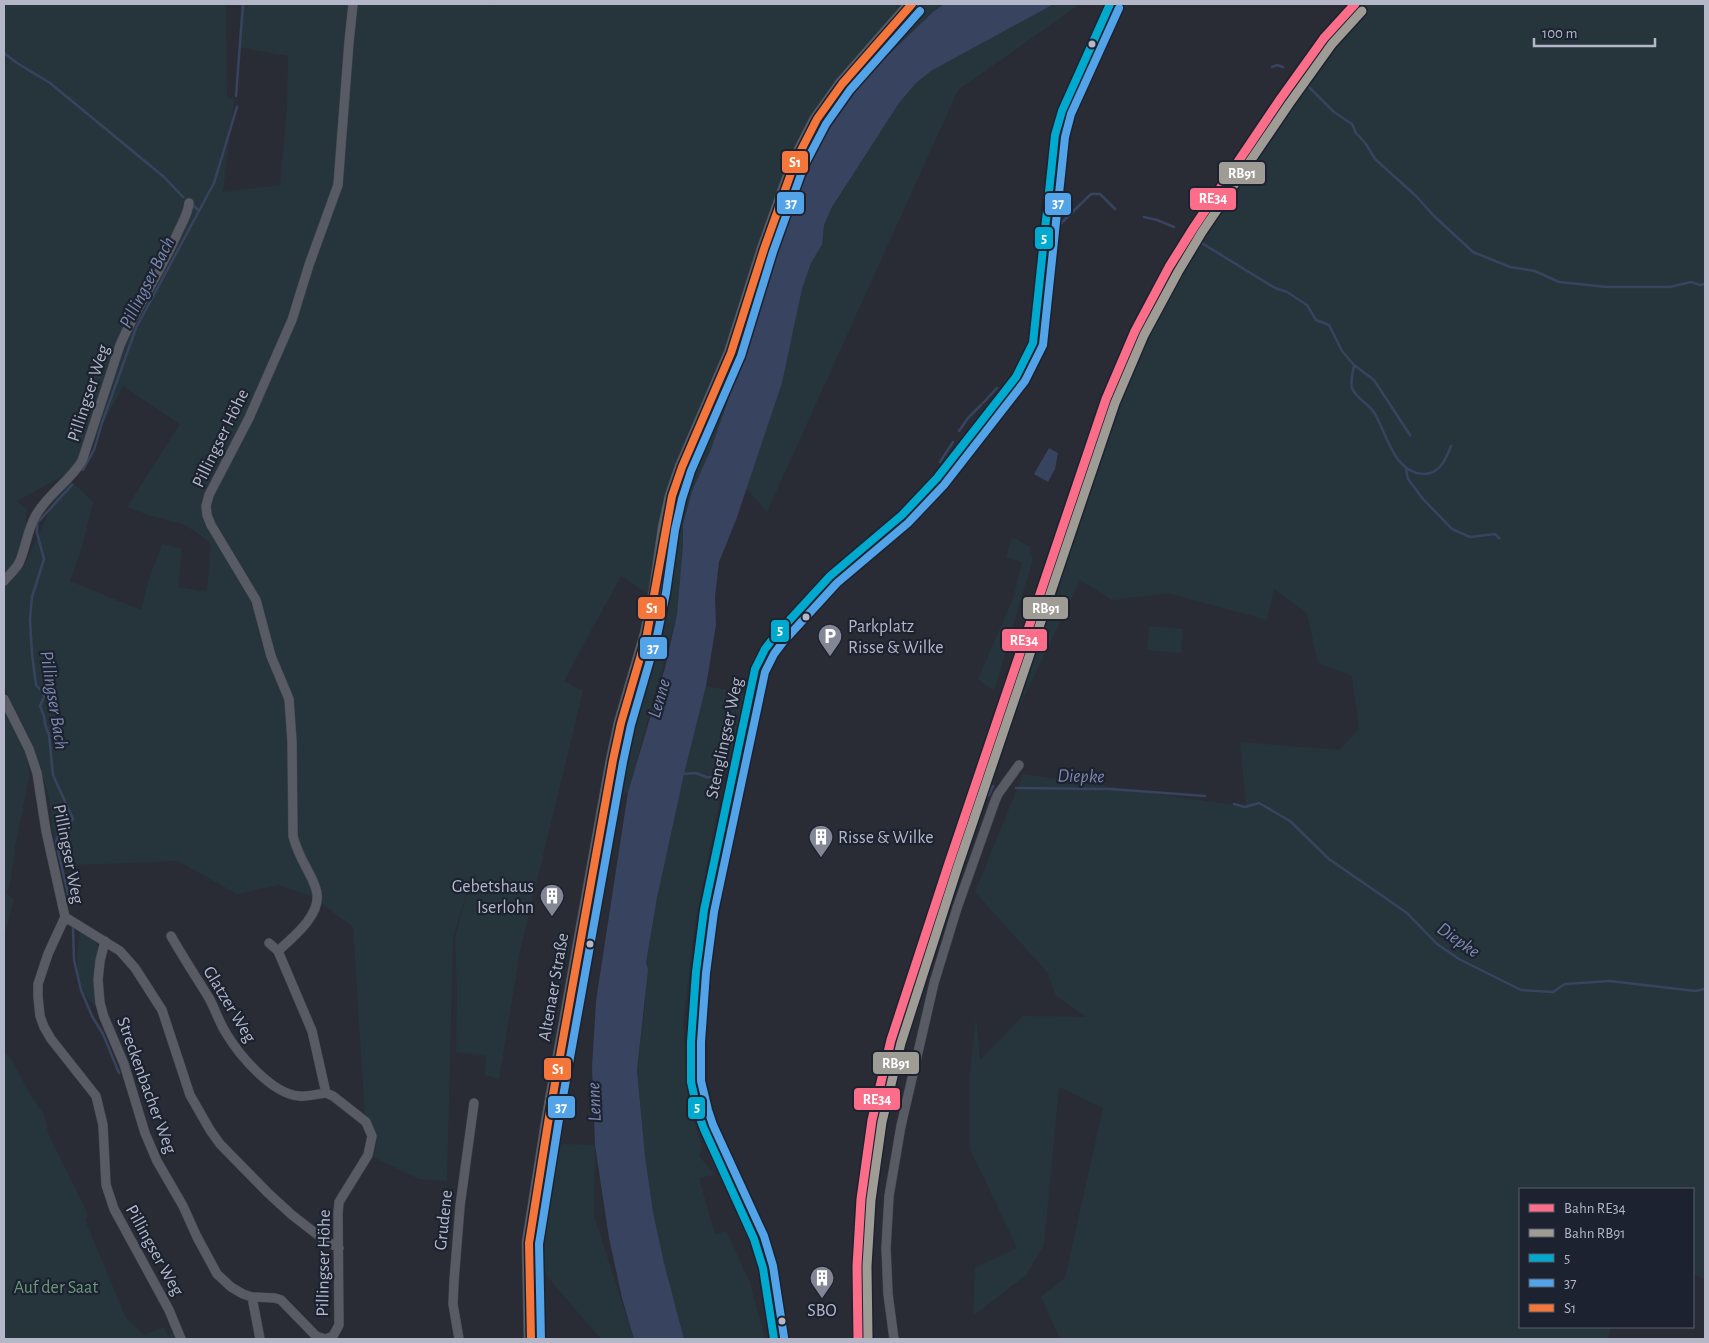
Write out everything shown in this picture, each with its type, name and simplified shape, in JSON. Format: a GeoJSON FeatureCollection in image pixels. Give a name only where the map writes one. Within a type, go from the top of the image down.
{"type":"FeatureCollection","features":[{"type":"Feature","properties":{"kind":"main road","name":"Altenaer Straße"},"geometry":{"type":"LineString","coordinates":[[531,1339],[530,1243],[546,1135],[613,760],[656,591],[665,528],[672,496],[682,466],[731,353],[764,249],[795,162],[803,145],[817,119],[842,84],[912,4]]}},
{"type":"Feature","properties":{"kind":"street","name":"Pillingser Höhe"},"geometry":{"type":"LineString","coordinates":[[278,951],[294,937],[315,911],[318,898],[314,882],[296,847],[293,836],[292,741],[289,699],[271,656],[256,600],[211,525],[206,506],[212,488],[249,418],[292,320],[309,265],[338,185],[353,4]]}},
{"type":"Feature","properties":{"kind":"street","name":"Stenglingser Weg"},"geometry":{"type":"LineString","coordinates":[[774,1339],[763,1268],[754,1239],[698,1113],[692,1082],[690,1042],[704,910],[755,669],[765,649],[775,636],[830,576],[902,515],[938,478],[1016,377],[1026,359],[1032,343],[1054,135],[1062,111],[1110,4]]}},
{"type":"Feature","properties":{"kind":"street","name":"Pillingser Weg"},"geometry":{"type":"LineString","coordinates":[[4,581],[18,565],[36,514],[49,497],[74,474],[82,461],[120,345],[172,247],[188,212],[189,203]]}},
{"type":"Feature","properties":{"kind":"street","name":"Pillingser Weg"},"geometry":{"type":"LineString","coordinates":[[4,700],[29,749],[37,773],[46,831],[65,917],[48,954],[38,984],[40,1016],[51,1039],[96,1096],[103,1125],[106,1185],[114,1209],[169,1310],[181,1339]]}},
{"type":"Feature","properties":{"kind":"street"},"geometry":{"type":"LineString","coordinates":[[894,1339],[888,1294],[886,1248],[889,1196],[901,1126],[934,983],[957,908],[998,794],[1020,764]]}},
{"type":"Feature","properties":{"kind":"street"},"geometry":{"type":"LineString","coordinates":[[65,917],[120,951],[135,968],[162,1010],[190,1095],[215,1137],[268,1193],[292,1215],[323,1239],[339,1248]]}},
{"type":"Feature","properties":{"kind":"street","name":"Glatzer Weg"},"geometry":{"type":"LineString","coordinates":[[171,936],[210,1000],[225,1032],[244,1057],[263,1077],[288,1093],[298,1096],[326,1092]]}},
{"type":"Feature","properties":{"kind":"street","name":"Streckenbacher Weg"},"geometry":{"type":"LineString","coordinates":[[105,941],[98,980],[100,1003],[124,1064],[144,1133],[157,1162],[184,1206],[217,1274],[231,1287],[252,1297]]}},
{"type":"Feature","properties":{"kind":"street"},"geometry":{"type":"LineString","coordinates":[[269,943],[278,951],[312,1031],[326,1092]]}},
{"type":"Feature","properties":{"kind":"street","name":"Pillingser Höhe"},"geometry":{"type":"LineString","coordinates":[[252,1297],[281,1300],[316,1336],[326,1339],[333,1336],[339,1325],[339,1202],[368,1155],[372,1136],[366,1122],[326,1092]]}},
{"type":"Feature","properties":{"kind":"street","name":"Grudene"},"geometry":{"type":"LineString","coordinates":[[459,1339],[453,1304],[454,1281],[460,1206],[474,1104]]}},
{"type":"Feature","properties":{"kind":"street"},"geometry":{"type":"LineString","coordinates":[[252,1297],[260,1339]]}},
{"type":"Feature","properties":{"kind":"green space"},"geometry":{"type":"Polygon","coordinates":[[[4,4],[226,4],[227,97],[234,100],[223,192],[280,185],[287,106],[288,56],[238,47],[242,4],[495,4],[494,9],[496,4],[944,4],[934,11],[885,58],[841,108],[816,145],[778,236],[771,269],[727,403],[711,449],[692,491],[683,524],[677,614],[628,792],[610,803],[619,753],[659,601],[621,576],[564,681],[583,691],[520,951],[499,1079],[485,1075],[486,1056],[456,1052],[457,994],[455,937],[471,879],[453,938],[447,1181],[419,1179],[373,1157],[376,1134],[365,1114],[353,927],[313,897],[279,885],[237,894],[178,861],[76,865],[55,847],[49,797],[33,745],[4,686],[4,4]],[[123,386],[81,466],[17,501],[27,510],[23,568],[66,476],[93,502],[83,544],[70,581],[141,610],[150,576],[162,544],[182,549],[178,587],[207,592],[211,544],[198,533],[182,524],[127,507],[180,424],[123,386]]]}},
{"type":"Feature","properties":{"kind":"green space"},"geometry":{"type":"Polygon","coordinates":[[[1054,4],[1080,4],[958,90],[767,512],[746,488],[782,383],[802,289],[811,263],[822,245],[824,225],[832,207],[899,103],[916,83],[931,71],[1054,4]]]}},
{"type":"Feature","properties":{"kind":"green space"},"geometry":{"type":"Polygon","coordinates":[[[1366,4],[1705,4],[1705,1279],[1694,1274],[1694,1188],[1519,1188],[1519,1328],[1611,1328],[1607,1339],[1060,1339],[1041,1297],[1065,1278],[1103,1108],[1059,1087],[1044,1245],[1026,1275],[973,1316],[975,1268],[1017,1248],[970,1149],[970,1070],[976,1017],[980,1060],[1023,1016],[1086,1017],[1055,995],[1048,973],[975,892],[1023,774],[1246,807],[1240,742],[1339,750],[1359,729],[1352,676],[1318,663],[1307,613],[1274,589],[1267,620],[1168,593],[1112,600],[1080,580],[992,764],[1098,440],[1119,394],[1148,319],[1189,251],[1255,155],[1306,74],[1366,4]]]}},
{"type":"Feature","properties":{"kind":"green space"},"geometry":{"type":"Polygon","coordinates":[[[1012,537],[1029,546],[1033,559],[994,691],[978,679],[1013,599],[1022,562],[1006,557],[1012,537]]]}},
{"type":"Feature","properties":{"kind":"green space"},"geometry":{"type":"Polygon","coordinates":[[[1149,626],[1183,629],[1181,653],[1147,650],[1149,626]]]}},
{"type":"Feature","properties":{"kind":"green space"},"geometry":{"type":"Polygon","coordinates":[[[706,686],[753,695],[722,786],[695,923],[683,1025],[688,1103],[702,1147],[699,1156],[715,1175],[699,1178],[715,1234],[726,1231],[749,1280],[765,1339],[684,1339],[653,1212],[645,1156],[637,1070],[645,1005],[646,963],[657,898],[684,774],[706,686]]]}},
{"type":"Feature","properties":{"kind":"green space"},"geometry":{"type":"Polygon","coordinates":[[[4,697],[24,749],[30,773],[15,848],[10,885],[6,893],[14,899],[4,937],[4,697]]]}},
{"type":"Feature","properties":{"kind":"green space"},"geometry":{"type":"Polygon","coordinates":[[[80,928],[96,940],[98,948],[95,968],[97,1008],[85,994],[78,976],[77,959],[80,928]]]}},
{"type":"Feature","properties":{"kind":"green space","name":"Auf der Saat"},"geometry":{"type":"Polygon","coordinates":[[[4,1051],[12,1060],[32,1098],[44,1114],[48,1133],[88,1214],[85,1220],[126,1318],[144,1335],[164,1327],[168,1336],[174,1333],[176,1339],[4,1339],[4,1051]]]}},
{"type":"Feature","properties":{"kind":"green space"},"geometry":{"type":"Polygon","coordinates":[[[560,1144],[595,1145],[594,1216],[634,1339],[601,1339],[546,1275],[540,1236],[560,1144]]]}},
{"type":"Feature","properties":{"kind":"water","name":"Lenne"},"geometry":{"type":"Polygon","coordinates":[[[944,4],[1054,4],[931,71],[916,83],[899,103],[832,207],[824,225],[822,245],[811,263],[802,289],[782,383],[736,520],[719,562],[715,597],[716,625],[706,686],[684,774],[657,898],[646,963],[648,970],[637,1070],[645,1156],[653,1212],[684,1339],[634,1339],[622,1298],[609,1238],[595,1145],[592,1067],[596,1001],[628,792],[665,668],[677,614],[683,524],[692,491],[711,449],[727,403],[771,269],[778,236],[816,145],[841,108],[885,58],[934,11],[944,4]]]}},
{"type":"Feature","properties":{"kind":"water"},"geometry":{"type":"Polygon","coordinates":[[[1049,448],[1058,453],[1055,469],[1048,482],[1034,474],[1049,448]]]}},
{"type":"Feature","properties":{"kind":"waterway","name":"Pillingser Bach"},"geometry":{"type":"LineString","coordinates":[[236,96],[243,4]]}},
{"type":"Feature","properties":{"kind":"waterway"},"geometry":{"type":"LineString","coordinates":[[4,53],[50,83],[164,177],[183,197]]}},
{"type":"Feature","properties":{"kind":"waterway"},"geometry":{"type":"LineString","coordinates":[[1272,67],[1277,65],[1283,67]]}},
{"type":"Feature","properties":{"kind":"waterway"},"geometry":{"type":"LineString","coordinates":[[1308,86],[1334,112],[1352,124],[1356,133],[1366,144],[1375,159],[1473,252],[1510,267],[1535,271],[1559,282],[1607,287],[1670,287],[1691,282],[1700,285],[1705,284]]}},
{"type":"Feature","properties":{"kind":"waterway","name":"Pillingser Bach"},"geometry":{"type":"LineString","coordinates":[[83,470],[94,450],[136,328],[214,183],[237,107]]}},
{"type":"Feature","properties":{"kind":"waterway"},"geometry":{"type":"LineString","coordinates":[[1048,236],[1091,194],[1100,194],[1115,209]]}},
{"type":"Feature","properties":{"kind":"waterway"},"geometry":{"type":"LineString","coordinates":[[193,205],[199,211]]}},
{"type":"Feature","properties":{"kind":"waterway"},"geometry":{"type":"LineString","coordinates":[[1144,217],[1174,227]]}},
{"type":"Feature","properties":{"kind":"waterway"},"geometry":{"type":"LineString","coordinates":[[1200,242],[1275,288],[1287,292],[1307,305],[1316,320],[1329,325],[1342,351],[1354,365],[1374,380],[1410,435]]}},
{"type":"Feature","properties":{"kind":"waterway"},"geometry":{"type":"LineString","coordinates":[[1354,365],[1352,388],[1373,410],[1398,460],[1405,467],[1413,472],[1429,474],[1438,469],[1451,446]]}},
{"type":"Feature","properties":{"kind":"waterway"},"geometry":{"type":"LineString","coordinates":[[983,403],[997,388]]}},
{"type":"Feature","properties":{"kind":"waterway"},"geometry":{"type":"LineString","coordinates":[[959,431],[968,418],[981,405]]}},
{"type":"Feature","properties":{"kind":"waterway"},"geometry":{"type":"LineString","coordinates":[[940,462],[953,442]]}},
{"type":"Feature","properties":{"kind":"waterway"},"geometry":{"type":"LineString","coordinates":[[1406,469],[1408,479],[1423,499],[1452,529],[1470,537],[1495,534],[1499,538]]}},
{"type":"Feature","properties":{"kind":"waterway","name":"Pillingser Bach"},"geometry":{"type":"LineString","coordinates":[[68,894],[56,842],[59,835],[73,819],[53,775],[49,735],[40,706],[44,697],[36,685],[30,619],[32,597],[44,559],[37,533],[37,523],[72,485]]}},
{"type":"Feature","properties":{"kind":"waterway","name":"Diepke"},"geometry":{"type":"LineString","coordinates":[[682,774],[696,773],[706,777],[722,778]]}},
{"type":"Feature","properties":{"kind":"waterway","name":"Diepke"},"geometry":{"type":"LineString","coordinates":[[974,801],[989,795],[993,786]]}},
{"type":"Feature","properties":{"kind":"waterway","name":"Diepke"},"geometry":{"type":"LineString","coordinates":[[1016,788],[1111,789],[1205,796]]}},
{"type":"Feature","properties":{"kind":"waterway","name":"Diepke"},"geometry":{"type":"LineString","coordinates":[[1234,804],[1245,807],[1259,803],[1290,821],[1329,859],[1407,913],[1437,944],[1459,959],[1521,990],[1553,992],[1565,984],[1610,981],[1695,991],[1705,989]]}},
{"type":"Feature","properties":{"kind":"waterway","name":"Pillingser Bach"},"geometry":{"type":"LineString","coordinates":[[73,927],[74,960],[81,990],[92,1016],[103,1034],[119,1073]]}},
{"type":"Feature","properties":{"kind":"rail line","name":"RE34"},"geometry":{"type":"LineString","coordinates":[[858,1339],[857,1266],[861,1199],[872,1120],[891,1040],[1106,399],[1135,331],[1169,267],[1194,227],[1324,38],[1355,4]]}},
{"type":"Feature","properties":{"kind":"rail line","name":"RB91"},"geometry":{"type":"LineString","coordinates":[[868,1338],[867,1266],[871,1200],[882,1122],[901,1043],[958,866],[1115,403],[1144,335],[1202,232],[1332,44],[1362,11]]}},
{"type":"Feature","properties":{"kind":"transit line","name":"S1"},"geometry":{"type":"LineString","coordinates":[[531,1339],[529,1243],[549,1117],[613,760],[621,723],[647,634],[672,496],[682,467],[731,353],[764,249],[795,162],[817,119],[842,84],[912,4]]}},
{"type":"Feature","properties":{"kind":"transit line","name":"5"},"geometry":{"type":"LineString","coordinates":[[774,1339],[763,1268],[754,1239],[704,1129],[698,1113],[691,1082],[691,1042],[696,972],[704,910],[755,669],[765,649],[775,636],[830,576],[902,515],[937,478],[1016,377],[1033,343],[1055,135],[1062,111],[1110,4]]}},
{"type":"Feature","properties":{"kind":"transit line","name":"37"},"geometry":{"type":"LineString","coordinates":[[784,1337],[773,1266],[764,1236],[713,1125],[701,1081],[701,1042],[706,973],[714,912],[765,672],[774,654],[783,642],[837,583],[908,523],[944,485],[1025,381],[1043,345],[1065,137],[1071,114],[1119,8]]}},
{"type":"Feature","properties":{"kind":"transit line","name":"37"},"geometry":{"type":"LineString","coordinates":[[541,1339],[539,1244],[559,1119],[623,762],[631,725],[657,636],[682,499],[691,471],[741,356],[773,252],[804,166],[826,124],[850,90],[920,11]]}},
{"type":"Feature","properties":{"kind":"place","name":"Parkplatz Risse & Wilke"},"geometry":{"type":"Point","coordinates":[830,657]}},
{"type":"Feature","properties":{"kind":"place","name":"Risse & Wilke"},"geometry":{"type":"Point","coordinates":[821,858]}},
{"type":"Feature","properties":{"kind":"place","name":"Gebetshaus Iserlohn"},"geometry":{"type":"Point","coordinates":[552,917]}},
{"type":"Feature","properties":{"kind":"place","name":"SBO"},"geometry":{"type":"Point","coordinates":[822,1299]}}]}
